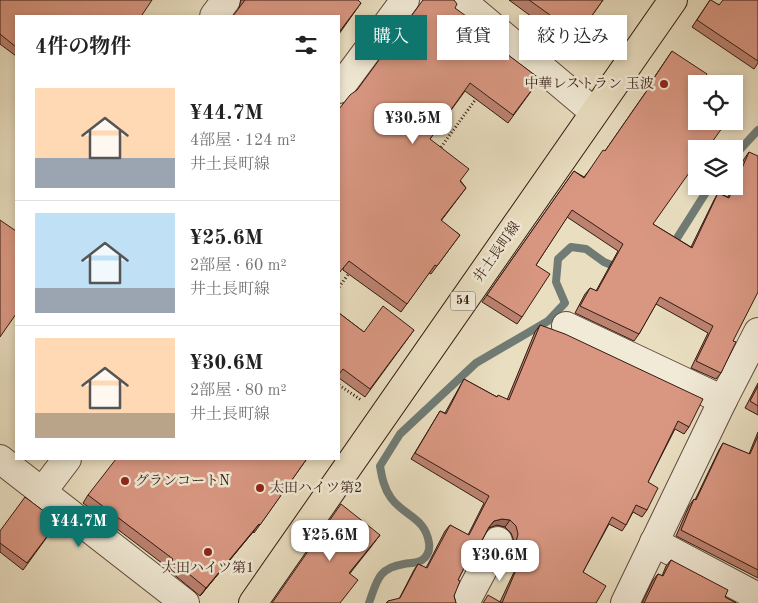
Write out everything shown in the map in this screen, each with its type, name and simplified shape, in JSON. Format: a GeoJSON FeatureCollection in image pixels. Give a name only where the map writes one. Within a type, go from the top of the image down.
{"type":"FeatureCollection","features":[{"type":"Feature","properties":{"kind":"main road","name":"井土長町線"},"geometry":{"type":"LineString","coordinates":[[253,603],[673,0]]}},
{"type":"Feature","properties":{"kind":"street"},"geometry":{"type":"LineString","coordinates":[[215,15],[226,0]]}},
{"type":"Feature","properties":{"kind":"street"},"geometry":{"type":"LineString","coordinates":[[340,89],[405,0]]}},
{"type":"Feature","properties":{"kind":"street"},"geometry":{"type":"LineString","coordinates":[[461,0],[594,112]]}},
{"type":"Feature","properties":{"kind":"street"},"geometry":{"type":"LineString","coordinates":[[566,326],[722,400]]}},
{"type":"Feature","properties":{"kind":"street"},"geometry":{"type":"LineString","coordinates":[[625,603],[722,400],[757,336]]}},
{"type":"Feature","properties":{"kind":"street"},"geometry":{"type":"LineString","coordinates":[[42,492],[66,460]]}},
{"type":"Feature","properties":{"kind":"street"},"geometry":{"type":"LineString","coordinates":[[2,464],[42,492],[185,603]]}},
{"type":"Feature","properties":{"kind":"street"},"geometry":{"type":"LineString","coordinates":[[465,603],[498,542]]}},
{"type":"Feature","properties":{"kind":"street"},"geometry":{"type":"LineString","coordinates":[[654,542],[758,597]]}},
{"type":"Feature","properties":{"kind":"path"},"geometry":{"type":"LineString","coordinates":[[439,150],[480,93]]}},
{"type":"Feature","properties":{"kind":"path"},"geometry":{"type":"LineString","coordinates":[[340,285],[350,270]]}},
{"type":"Feature","properties":{"kind":"path"},"geometry":{"type":"LineString","coordinates":[[340,386],[363,402]]}},
{"type":"Feature","properties":{"kind":"building"},"geometry":{"type":"Polygon","coordinates":[[[0,0],[152,0],[142,15],[15,15],[15,46],[0,34],[0,0]]]}},
{"type":"Feature","properties":{"kind":"building"},"geometry":{"type":"Polygon","coordinates":[[[245,0],[358,0],[361,3],[340,31],[340,15],[234,15],[245,0]]]}},
{"type":"Feature","properties":{"kind":"building"},"geometry":{"type":"Polygon","coordinates":[[[423,0],[454,0],[457,4],[455,8],[465,15],[437,15],[437,60],[509,60],[509,56],[540,79],[513,115],[470,83],[430,139],[469,169],[460,181],[466,188],[441,220],[460,235],[437,266],[435,265],[407,304],[349,261],[340,272],[340,108],[350,95],[357,90],[379,60],[427,60],[427,15],[412,15],[423,0]]]}},
{"type":"Feature","properties":{"kind":"building"},"geometry":{"type":"Polygon","coordinates":[[[529,0],[603,0],[592,15],[550,15],[529,0]]]}},
{"type":"Feature","properties":{"kind":"building"},"geometry":{"type":"Polygon","coordinates":[[[710,0],[719,5],[723,0],[758,0],[758,61],[697,20],[710,0]]]}},
{"type":"Feature","properties":{"kind":"building"},"geometry":{"type":"Polygon","coordinates":[[[672,51],[707,74],[688,75],[688,130],[721,130],[713,140],[688,140],[688,174],[653,224],[692,248],[717,195],[729,198],[730,195],[743,195],[743,166],[749,152],[758,156],[758,292],[733,341],[736,342],[721,373],[696,361],[713,326],[660,297],[639,334],[580,306],[590,288],[597,291],[623,244],[572,210],[536,265],[550,274],[522,317],[487,295],[574,171],[584,178],[603,150],[605,151],[672,51]]]}},
{"type":"Feature","properties":{"kind":"building"},"geometry":{"type":"Polygon","coordinates":[[[0,220],[15,230],[15,315],[0,337],[0,220]]]}},
{"type":"Feature","properties":{"kind":"building"},"geometry":{"type":"Polygon","coordinates":[[[383,306],[414,330],[370,389],[343,369],[340,373],[340,314],[364,332],[383,306]]]}},
{"type":"Feature","properties":{"kind":"building"},"geometry":{"type":"Polygon","coordinates":[[[540,325],[565,334],[703,399],[689,427],[678,421],[648,482],[658,488],[647,510],[636,505],[626,525],[612,517],[583,572],[606,586],[596,603],[502,603],[519,563],[508,557],[516,542],[518,534],[516,526],[510,520],[502,519],[494,521],[480,544],[477,542],[458,580],[460,581],[454,596],[456,603],[387,603],[388,601],[400,598],[418,564],[427,568],[450,525],[469,535],[489,496],[415,453],[440,411],[446,414],[464,379],[497,397],[498,395],[509,400],[540,325]]]}},
{"type":"Feature","properties":{"kind":"building"},"geometry":{"type":"Polygon","coordinates":[[[758,386],[758,406],[750,401],[758,386]]]}},
{"type":"Feature","properties":{"kind":"building"},"geometry":{"type":"Polygon","coordinates":[[[758,436],[758,570],[681,530],[694,499],[696,500],[723,443],[750,454],[758,436]]]}},
{"type":"Feature","properties":{"kind":"building"},"geometry":{"type":"Polygon","coordinates":[[[115,460],[306,460],[260,525],[206,588],[173,559],[88,495],[115,460]]]}},
{"type":"Feature","properties":{"kind":"building"},"geometry":{"type":"Polygon","coordinates":[[[25,497],[58,522],[27,563],[0,543],[0,531],[25,497]]]}},
{"type":"Feature","properties":{"kind":"building"},"geometry":{"type":"Polygon","coordinates":[[[341,504],[380,535],[349,573],[358,580],[340,603],[272,603],[341,504]]]}},
{"type":"Feature","properties":{"kind":"building"},"geometry":{"type":"Polygon","coordinates":[[[671,560],[728,590],[725,597],[736,603],[644,603],[658,574],[663,576],[671,560]]]}},
{"type":"Feature","properties":{"kind":"building"},"geometry":{"type":"Polygon","coordinates":[[[488,595],[502,603],[483,603],[488,595]]]}},
{"type":"Feature","properties":{"kind":"waterway"},"geometry":{"type":"LineString","coordinates":[[743,146],[758,130]]}},
{"type":"Feature","properties":{"kind":"waterway"},"geometry":{"type":"LineString","coordinates":[[672,246],[704,195]]}},
{"type":"Feature","properties":{"kind":"waterway"},"geometry":{"type":"LineString","coordinates":[[369,603],[377,582],[384,572],[395,566],[420,561],[426,557],[429,550],[427,534],[419,522],[391,498],[383,479],[380,466],[400,434],[476,363],[548,321],[565,303],[556,282],[558,259],[571,247],[586,249],[604,262],[619,268]]}},
{"type":"Feature","properties":{"kind":"place","name":"中華レストラン 玉波"},"geometry":{"type":"Point","coordinates":[664,84]}},
{"type":"Feature","properties":{"kind":"place","name":"グランコートN"},"geometry":{"type":"Point","coordinates":[125,481]}},
{"type":"Feature","properties":{"kind":"place","name":"太田ハイツ第2"},"geometry":{"type":"Point","coordinates":[260,488]}},
{"type":"Feature","properties":{"kind":"place","name":"太田ハイツ第1"},"geometry":{"type":"Point","coordinates":[208,552]}}]}
